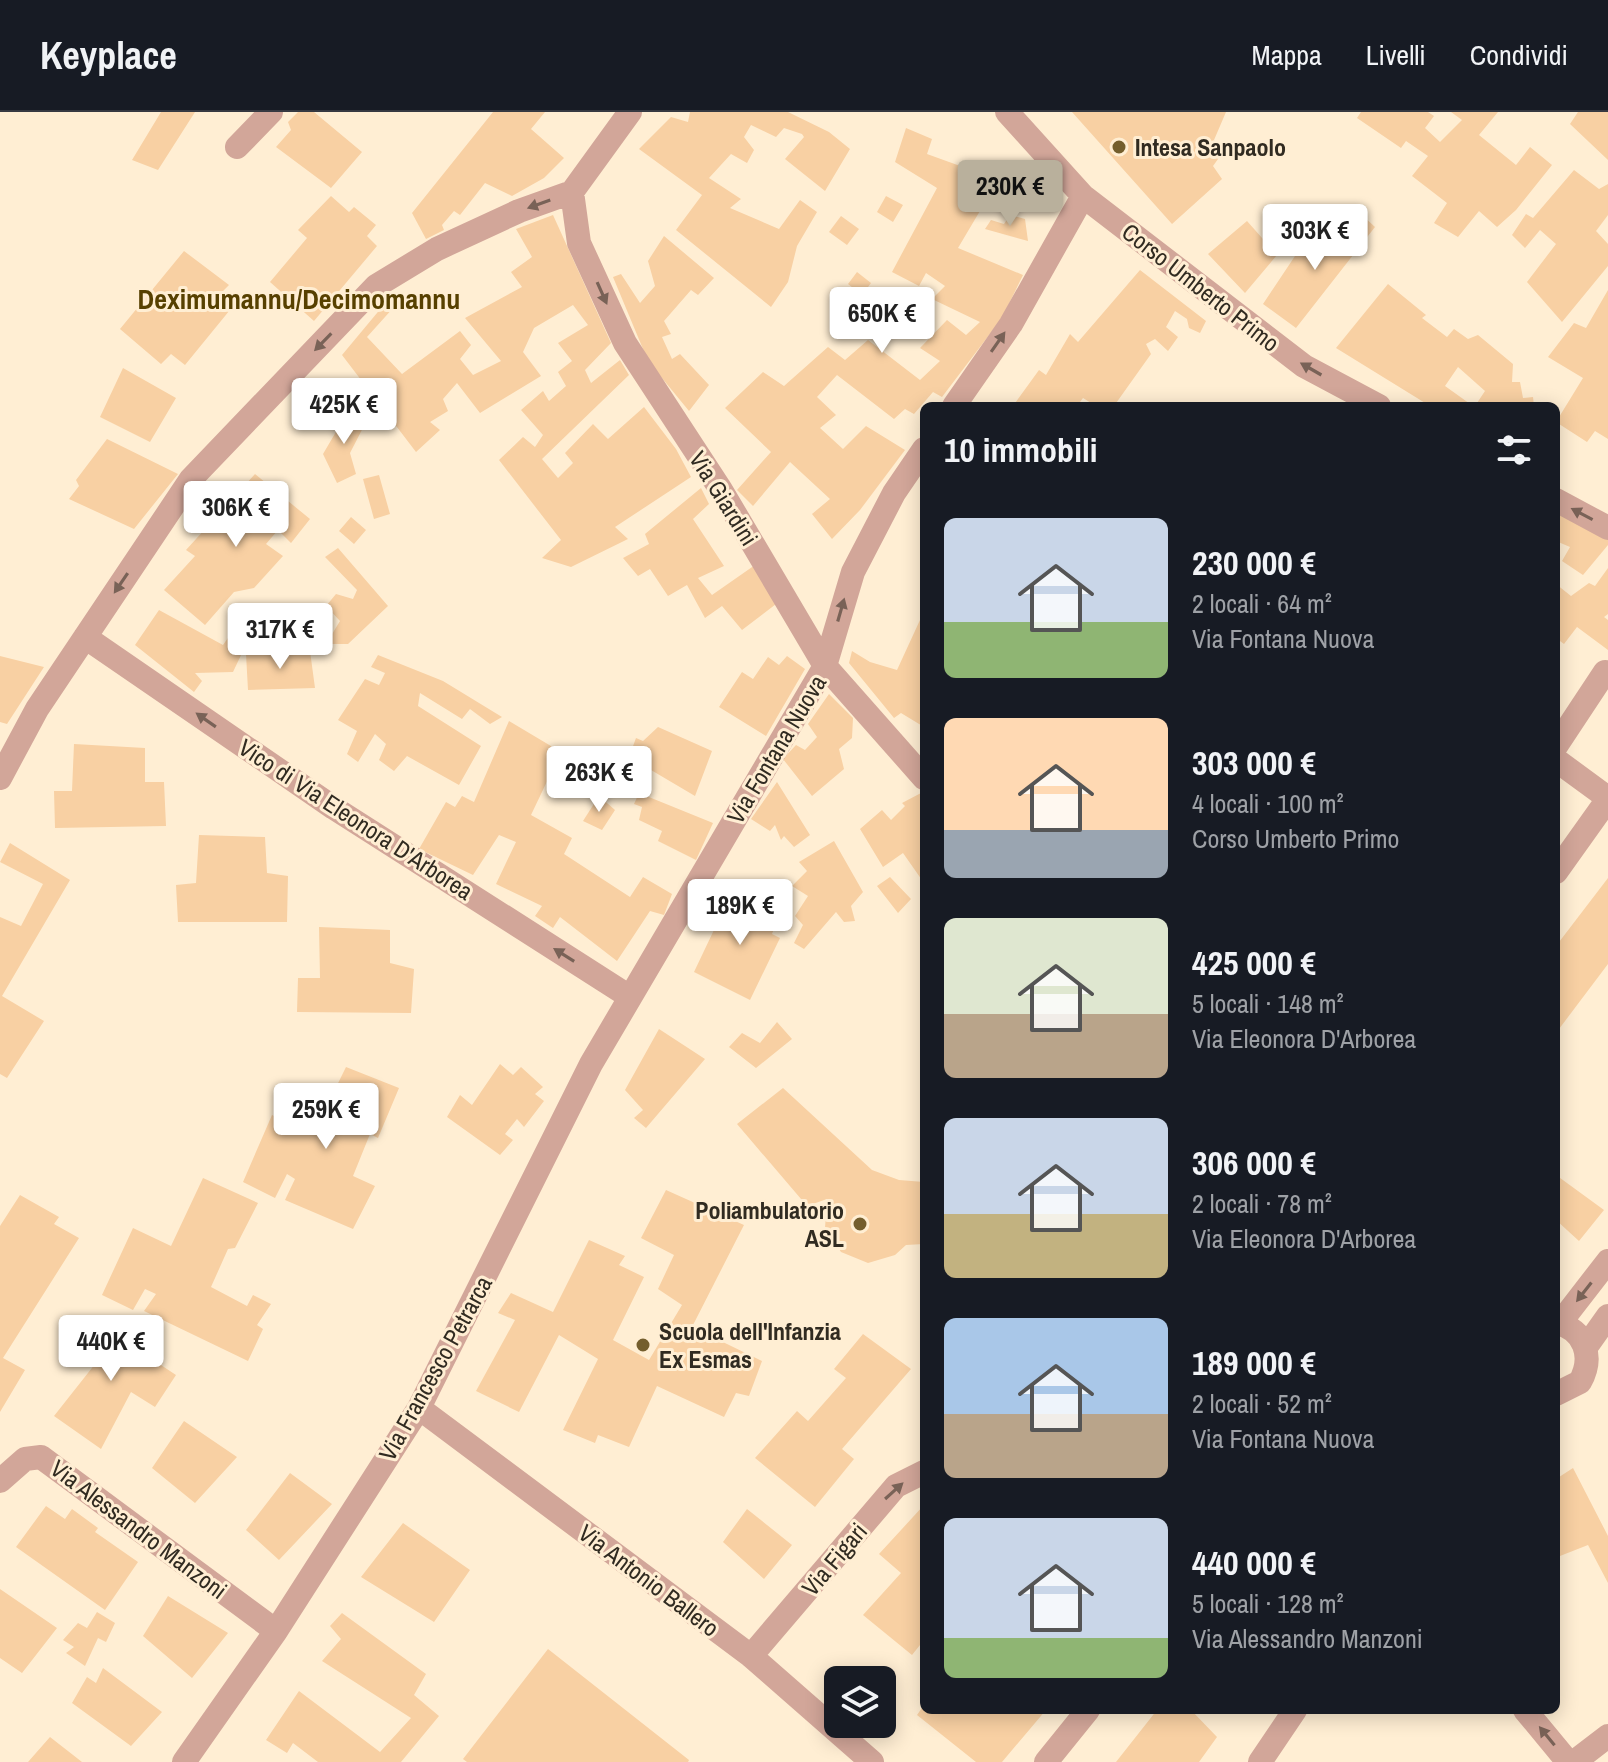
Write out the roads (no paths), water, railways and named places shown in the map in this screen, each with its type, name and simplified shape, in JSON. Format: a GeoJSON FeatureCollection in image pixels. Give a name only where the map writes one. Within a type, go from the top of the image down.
{"type":"FeatureCollection","features":[{"type":"Feature","properties":{"kind":"street"},"geometry":{"type":"LineString","coordinates":[[237,147],[271,112]]}},
{"type":"Feature","properties":{"kind":"street"},"geometry":{"type":"LineString","coordinates":[[0,778],[37,709],[191,479],[376,286],[437,249],[519,211],[572,192],[630,112]]}},
{"type":"Feature","properties":{"kind":"street","name":"Corso Umberto Primo"},"geometry":{"type":"LineString","coordinates":[[1007,112],[1083,196],[1304,366],[1372,402]]}},
{"type":"Feature","properties":{"kind":"street","name":"Via Giardini"},"geometry":{"type":"LineString","coordinates":[[572,192],[579,243],[625,343],[721,490],[825,666],[920,773]]}},
{"type":"Feature","properties":{"kind":"street"},"geometry":{"type":"LineString","coordinates":[[957,402],[1011,324],[1083,196]]}},
{"type":"Feature","properties":{"kind":"street","name":"Via Fontana Nuova"},"geometry":{"type":"LineString","coordinates":[[630,997],[825,666],[853,572],[894,493],[920,455]]}},
{"type":"Feature","properties":{"kind":"street"},"geometry":{"type":"LineString","coordinates":[[1560,502],[1608,528]]}},
{"type":"Feature","properties":{"kind":"street","name":"Vico di Via Eleonora D'Arborea"},"geometry":{"type":"LineString","coordinates":[[85,637],[334,808],[630,997]]}},
{"type":"Feature","properties":{"kind":"street"},"geometry":{"type":"LineString","coordinates":[[1560,740],[1605,672]]}},
{"type":"Feature","properties":{"kind":"street"},"geometry":{"type":"LineString","coordinates":[[1560,763],[1608,798],[1560,866]]}},
{"type":"Feature","properties":{"kind":"street","name":"Via Francesco Petrarca"},"geometry":{"type":"LineString","coordinates":[[184,1762],[276,1631],[419,1408],[591,1064],[630,997]]}},
{"type":"Feature","properties":{"kind":"street"},"geometry":{"type":"LineString","coordinates":[[1560,1321],[1608,1261]]}},
{"type":"Feature","properties":{"kind":"street"},"geometry":{"type":"LineString","coordinates":[[1560,1393],[1571,1389],[1593,1366],[1608,1316]]}},
{"type":"Feature","properties":{"kind":"street"},"geometry":{"type":"LineString","coordinates":[[1560,1324],[1580,1336],[1593,1366]]}},
{"type":"Feature","properties":{"kind":"street","name":"Via Antonio Ballero"},"geometry":{"type":"LineString","coordinates":[[419,1408],[751,1656],[872,1762]]}},
{"type":"Feature","properties":{"kind":"street","name":"Via Alessandro Manzoni"},"geometry":{"type":"LineString","coordinates":[[0,1481],[25,1459],[41,1457],[276,1631]]}},
{"type":"Feature","properties":{"kind":"street","name":"Via Figari"},"geometry":{"type":"LineString","coordinates":[[751,1656],[896,1486],[920,1474]]}},
{"type":"Feature","properties":{"kind":"street"},"geometry":{"type":"LineString","coordinates":[[1046,1762],[1085,1714]]}},
{"type":"Feature","properties":{"kind":"street"},"geometry":{"type":"LineString","coordinates":[[1260,1762],[1292,1714]]}},
{"type":"Feature","properties":{"kind":"street"},"geometry":{"type":"LineString","coordinates":[[1528,1714],[1568,1762]]}},
{"type":"Feature","properties":{"kind":"street"},"geometry":{"type":"LineString","coordinates":[[1574,1762],[1608,1736]]}},
{"type":"Feature","properties":{"kind":"place","name":"Intesa Sanpaolo"},"geometry":{"type":"Point","coordinates":[1119,147]}},
{"type":"Feature","properties":{"kind":"place","name":"Poliambulatorio ASL"},"geometry":{"type":"Point","coordinates":[860,1224]}},
{"type":"Feature","properties":{"kind":"place","name":"Scuola dell'Infanzia Ex Esmas"},"geometry":{"type":"Point","coordinates":[643,1345]}},
{"type":"Feature","properties":{"kind":"district","name":"Deximumannu/Decimomannu"},"geometry":{"type":"Point","coordinates":[299,299]}}]}
